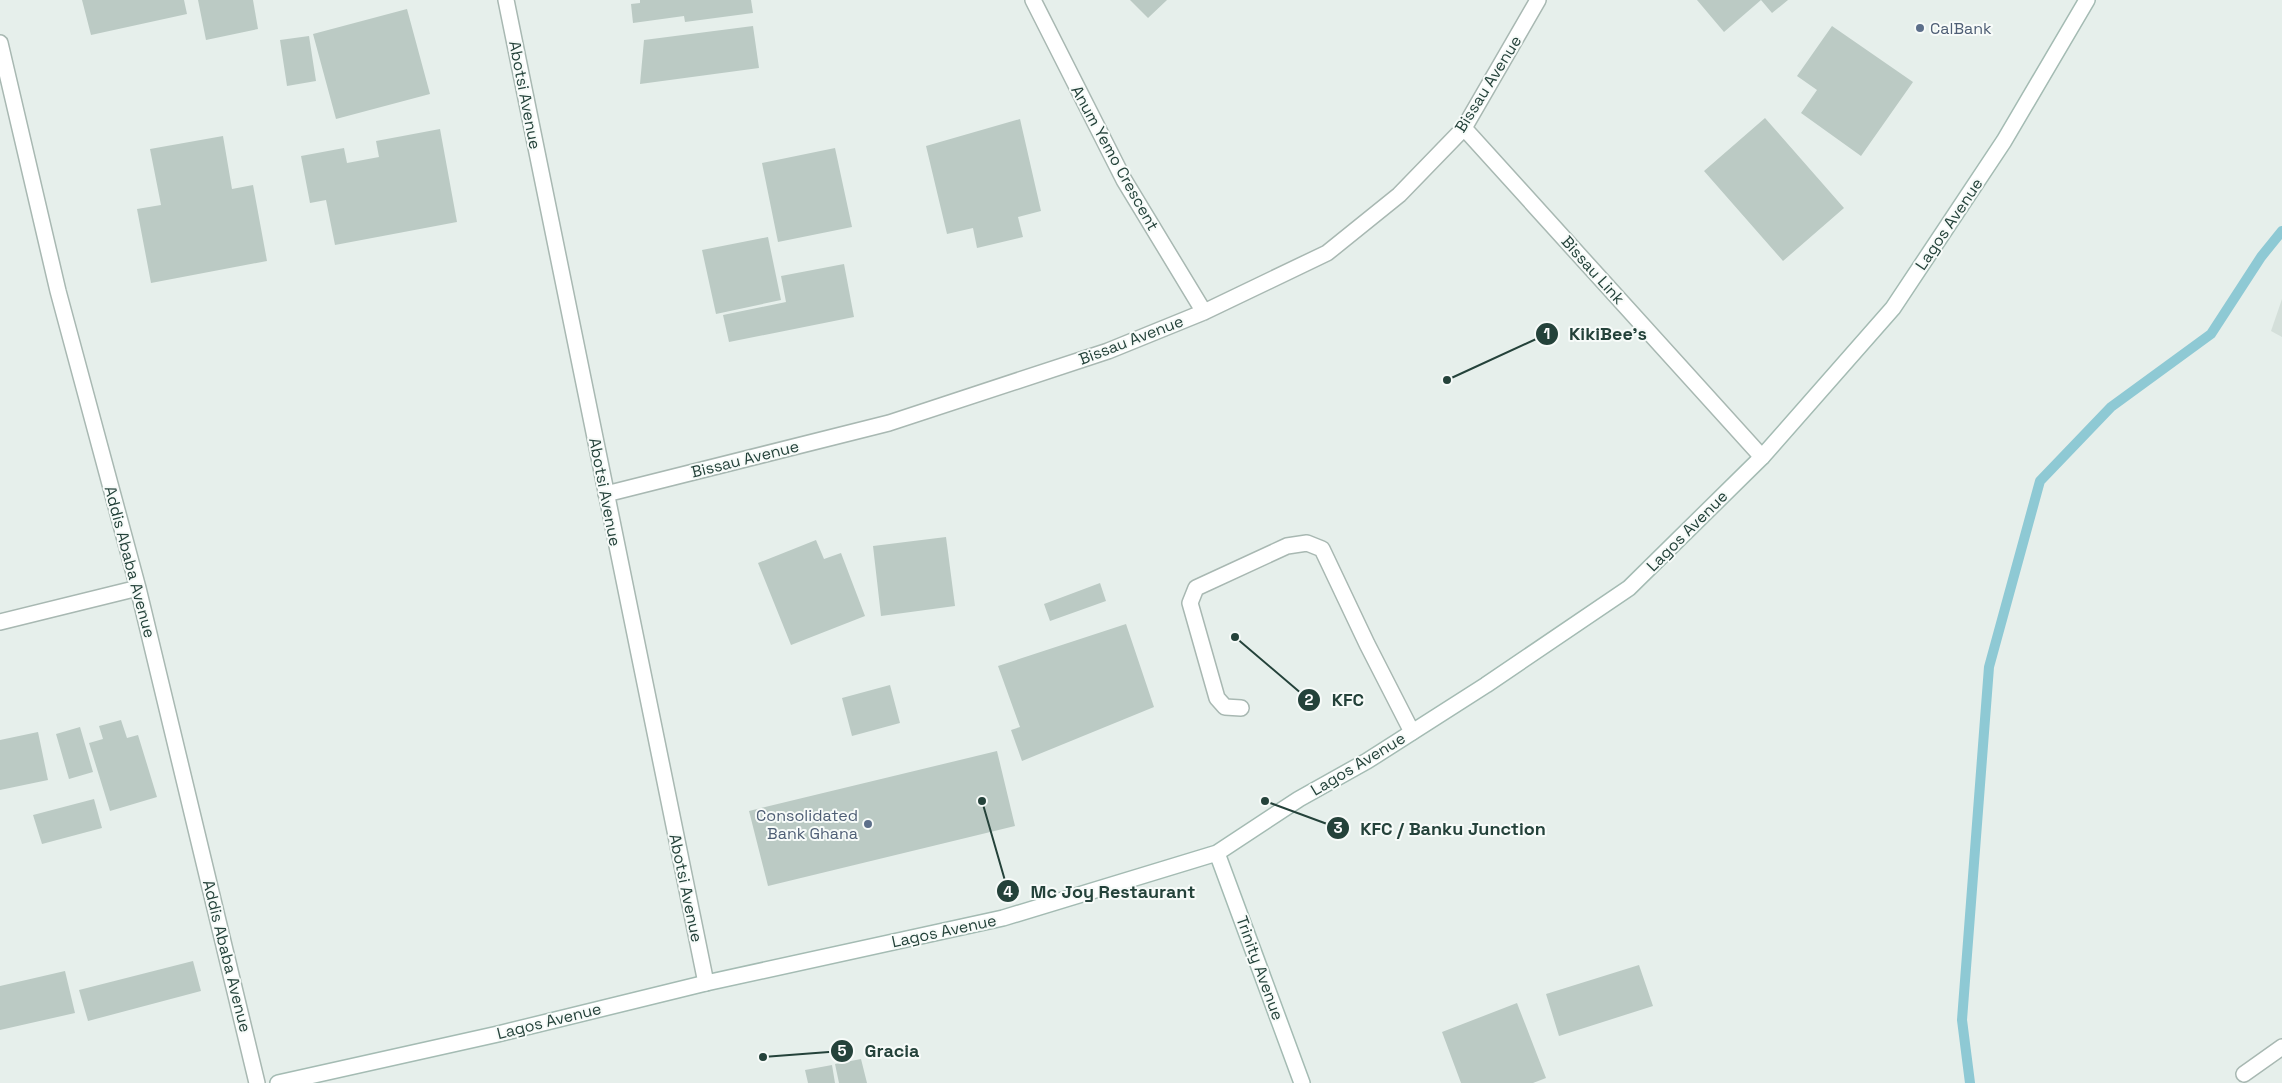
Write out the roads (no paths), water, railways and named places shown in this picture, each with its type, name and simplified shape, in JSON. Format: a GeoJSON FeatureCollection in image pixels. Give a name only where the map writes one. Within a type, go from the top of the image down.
{"type":"FeatureCollection","features":[{"type":"Feature","properties":{"kind":"street","name":"Abotsi Avenue"},"geometry":{"type":"LineString","coordinates":[[506,0],[706,983]]}},
{"type":"Feature","properties":{"kind":"street","name":"Anum Yemo Crescent"},"geometry":{"type":"LineString","coordinates":[[1033,0],[1124,180],[1204,312]]}},
{"type":"Feature","properties":{"kind":"street","name":"Bissau Avenue"},"geometry":{"type":"LineString","coordinates":[[606,494],[889,423],[1108,351],[1204,312],[1327,253],[1399,195],[1464,128],[1538,0]]}},
{"type":"Feature","properties":{"kind":"street","name":"Lagos Avenue"},"geometry":{"type":"LineString","coordinates":[[278,1083],[498,1034],[706,983],[1003,918],[1217,852],[1300,799],[1367,761],[1486,685],[1629,588],[1762,456],[1893,308],[2004,141],[2087,0]]}},
{"type":"Feature","properties":{"kind":"street","name":"Addis Ababa Avenue"},"geometry":{"type":"LineString","coordinates":[[0,43],[58,290],[138,588],[257,1083]]}},
{"type":"Feature","properties":{"kind":"street","name":"Bissau Link"},"geometry":{"type":"LineString","coordinates":[[1464,128],[1762,456]]}},
{"type":"Feature","properties":{"kind":"street"},"geometry":{"type":"LineString","coordinates":[[1241,708],[1226,707],[1217,698],[1190,603],[1196,588],[1287,546],[1306,543],[1322,549],[1366,644],[1412,732]]}},
{"type":"Feature","properties":{"kind":"street"},"geometry":{"type":"LineString","coordinates":[[0,622],[138,588]]}},
{"type":"Feature","properties":{"kind":"street","name":"Trinity Avenue"},"geometry":{"type":"LineString","coordinates":[[1217,852],[1302,1083]]}},
{"type":"Feature","properties":{"kind":"street"},"geometry":{"type":"LineString","coordinates":[[2244,1074],[2282,1048]]}},
{"type":"Feature","properties":{"kind":"waterway"},"geometry":{"type":"LineString","coordinates":[[1970,1083],[1962,1020],[1989,667],[2040,481],[2111,407],[2211,334],[2261,257],[2282,231]]}},
{"type":"Feature","properties":{"kind":"place","name":"CalBank"},"geometry":{"type":"Point","coordinates":[1920,28]}},
{"type":"Feature","properties":{"kind":"place","name":"KikiBee's"},"geometry":{"type":"Point","coordinates":[1447,380]}},
{"type":"Feature","properties":{"kind":"place","name":"KFC"},"geometry":{"type":"Point","coordinates":[1235,637]}},
{"type":"Feature","properties":{"kind":"place","name":"Mc Joy Restaurant"},"geometry":{"type":"Point","coordinates":[982,801]}},
{"type":"Feature","properties":{"kind":"place","name":"KFC / Banku Junction"},"geometry":{"type":"Point","coordinates":[1265,801]}},
{"type":"Feature","properties":{"kind":"place","name":"Consolidated Bank Ghana"},"geometry":{"type":"Point","coordinates":[868,824]}},
{"type":"Feature","properties":{"kind":"place","name":"Gracia"},"geometry":{"type":"Point","coordinates":[763,1057]}}]}
